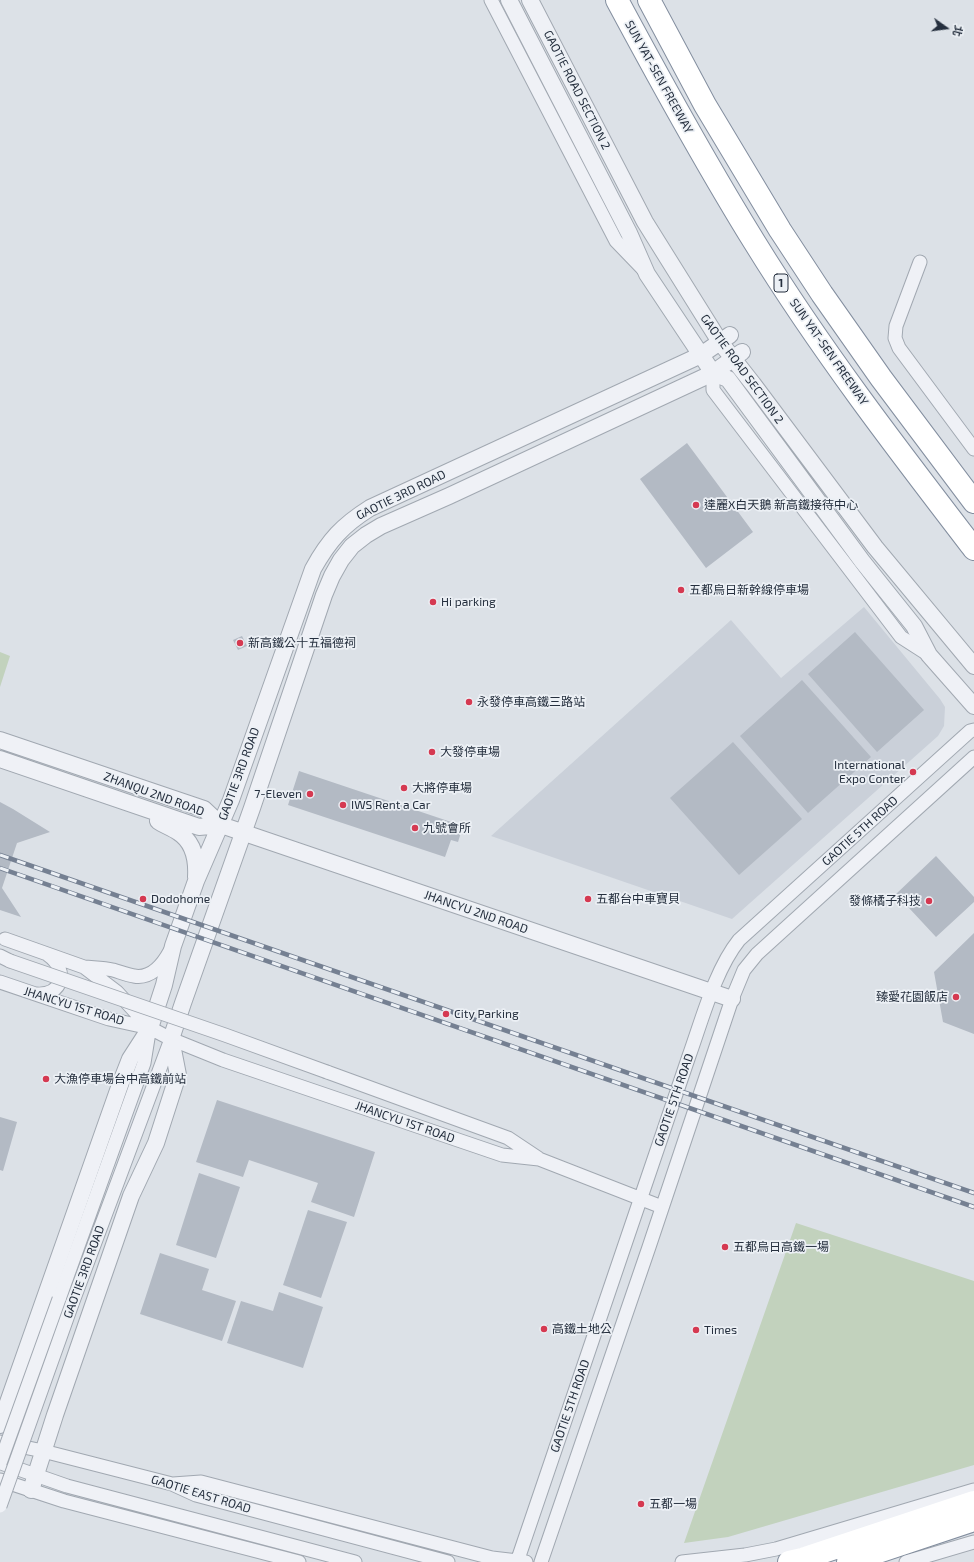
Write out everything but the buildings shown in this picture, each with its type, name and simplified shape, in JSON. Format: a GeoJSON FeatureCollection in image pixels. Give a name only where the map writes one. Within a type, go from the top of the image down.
{"type":"FeatureCollection","features":[{"type":"Feature","properties":{"kind":"highway","name":"SUN YAT-SEN FREEWAY"},"geometry":{"type":"LineString","coordinates":[[617,0],[681,118],[760,251],[798,309],[858,394],[974,549]]}},
{"type":"Feature","properties":{"kind":"highway","name":"1"},"geometry":{"type":"LineString","coordinates":[[649,0],[705,105],[780,230],[880,378],[974,502]]}},
{"type":"Feature","properties":{"kind":"highway"},"geometry":{"type":"LineString","coordinates":[[848,1562],[944,1521],[974,1502]]}},
{"type":"Feature","properties":{"kind":"highway"},"geometry":{"type":"LineString","coordinates":[[789,1562],[944,1521],[974,1520]]}},
{"type":"Feature","properties":{"kind":"street","name":"GAOTIE ROAD SECTION 2"},"geometry":{"type":"LineString","coordinates":[[491,0],[616,241],[647,274],[713,373],[728,379],[862,561],[914,626],[929,655],[974,706]]}},
{"type":"Feature","properties":{"kind":"street","name":"GAOTIE ROAD SECTION 2"},"geometry":{"type":"LineString","coordinates":[[509,0],[629,233],[647,274]]}},
{"type":"Feature","properties":{"kind":"street","name":"GAOTIE ROAD SECTION 2"},"geometry":{"type":"LineString","coordinates":[[530,0],[645,222],[737,355],[753,384],[876,547],[974,666]]}},
{"type":"Feature","properties":{"kind":"street"},"geometry":{"type":"LineString","coordinates":[[920,262],[896,326],[895,338],[899,348],[974,449]]}},
{"type":"Feature","properties":{"kind":"street","name":"GAOTIE 3RD ROAD"},"geometry":{"type":"LineString","coordinates":[[0,1506],[144,1063],[150,1028],[164,985],[173,946],[196,881],[221,825],[313,569],[322,552],[338,533],[352,520],[370,508],[701,355],[725,339]]}},
{"type":"Feature","properties":{"kind":"street","name":"GAOTIE 3RD ROAD"},"geometry":{"type":"LineString","coordinates":[[0,1463],[171,1039],[324,595],[341,560],[352,546],[366,535],[394,519],[449,496],[713,373],[737,355]]}},
{"type":"Feature","properties":{"kind":"street","name":"GAOTIE 5TH ROAD"},"geometry":{"type":"LineString","coordinates":[[520,1562],[640,1199],[712,992],[729,952],[739,940],[970,731],[974,730]]}},
{"type":"Feature","properties":{"kind":"street","name":"ZHANQU 2ND ROAD"},"geometry":{"type":"LineString","coordinates":[[0,740],[204,809],[221,825]]}},
{"type":"Feature","properties":{"kind":"street","name":"GAOTIE 5TH ROAD"},"geometry":{"type":"LineString","coordinates":[[541,1562],[732,999],[744,970],[757,954],[974,757]]}},
{"type":"Feature","properties":{"kind":"street","name":"ZHANQU 2ND ROAD"},"geometry":{"type":"LineString","coordinates":[[0,759],[199,827],[221,825]]}},
{"type":"Feature","properties":{"kind":"street"},"geometry":{"type":"LineString","coordinates":[[127,803],[183,836],[194,853],[196,861],[196,881]]}},
{"type":"Feature","properties":{"kind":"street","name":"JHANCYU 2ND ROAD"},"geometry":{"type":"LineString","coordinates":[[221,825],[732,999]]}},
{"type":"Feature","properties":{"kind":"street","name":"JHANCYU 1ST ROAD"},"geometry":{"type":"LineString","coordinates":[[5,939],[84,967],[117,992],[150,1028]]}},
{"type":"Feature","properties":{"kind":"street"},"geometry":{"type":"LineString","coordinates":[[84,967],[111,969],[135,976],[143,976],[153,972],[160,966],[173,946]]}},
{"type":"Feature","properties":{"kind":"street"},"geometry":{"type":"LineString","coordinates":[[32,993],[43,994],[51,992],[57,987],[61,980],[62,973],[59,965],[45,952]]}},
{"type":"Feature","properties":{"kind":"street"},"geometry":{"type":"LineString","coordinates":[[0,956],[27,968],[225,1035],[508,1138],[539,1159]]}},
{"type":"Feature","properties":{"kind":"street","name":"JHANCYU 1ST ROAD"},"geometry":{"type":"LineString","coordinates":[[0,982],[108,1019],[150,1028],[171,1039],[223,1060],[502,1155],[539,1159],[662,1207]]}},
{"type":"Feature","properties":{"kind":"street","name":"GAOTIE 3RD ROAD"},"geometry":{"type":"LineString","coordinates":[[0,1425],[121,1082],[130,1059],[150,1028]]}},
{"type":"Feature","properties":{"kind":"street","name":"GAOTIE 3RD ROAD"},"geometry":{"type":"LineString","coordinates":[[34,1483],[43,1451],[131,1196],[156,1143],[178,1075],[171,1039]]}},
{"type":"Feature","properties":{"kind":"street"},"geometry":{"type":"LineString","coordinates":[[0,1432],[43,1451]]}},
{"type":"Feature","properties":{"kind":"street","name":"GAOTIE EAST ROAD"},"geometry":{"type":"LineString","coordinates":[[0,1442],[43,1451],[172,1484],[196,1495],[448,1562]]}},
{"type":"Feature","properties":{"kind":"street","name":"GAOTIE EAST ROAD"},"geometry":{"type":"LineString","coordinates":[[0,1463],[34,1483],[67,1486],[355,1562]]}},
{"type":"Feature","properties":{"kind":"street"},"geometry":{"type":"LineString","coordinates":[[0,1480],[34,1483],[64,1501],[299,1562]]}},
{"type":"Feature","properties":{"kind":"street"},"geometry":{"type":"LineString","coordinates":[[172,1484],[200,1482],[485,1556],[520,1562]]}},
{"type":"Feature","properties":{"kind":"street"},"geometry":{"type":"LineString","coordinates":[[682,1562],[745,1555],[776,1549],[974,1490]]}},
{"type":"Feature","properties":{"kind":"street"},"geometry":{"type":"LineString","coordinates":[[906,1562],[974,1542]]}},
{"type":"Feature","properties":{"kind":"shaded area"},"geometry":{"type":"Polygon","coordinates":[[[864,607],[940,699],[945,707],[944,726],[938,736],[732,919],[491,836],[731,620],[781,678],[864,607]]]}},
{"type":"Feature","properties":{"kind":"green space"},"geometry":{"type":"Polygon","coordinates":[[[0,652],[10,656],[0,687],[0,652]]]}},
{"type":"Feature","properties":{"kind":"green space"},"geometry":{"type":"Polygon","coordinates":[[[796,1223],[974,1281],[974,1465],[728,1537],[684,1543],[796,1223]]]}},
{"type":"Feature","properties":{"kind":"railway"},"geometry":{"type":"LineString","coordinates":[[0,855],[974,1193]]}},
{"type":"Feature","properties":{"kind":"railway"},"geometry":{"type":"LineString","coordinates":[[0,868],[974,1207]]}},
{"type":"Feature","properties":{"kind":"place","name":"達麗X白天鵝 新高鐵接待中心"},"geometry":{"type":"Point","coordinates":[696,505]}},
{"type":"Feature","properties":{"kind":"place","name":"五都烏日新幹線停車場"},"geometry":{"type":"Point","coordinates":[681,590]}},
{"type":"Feature","properties":{"kind":"place","name":"Hi parking"},"geometry":{"type":"Point","coordinates":[433,602]}},
{"type":"Feature","properties":{"kind":"place","name":"新高鐵公十五福德祠"},"geometry":{"type":"Point","coordinates":[240,643]}},
{"type":"Feature","properties":{"kind":"place","name":"永發停車高鐵三路站"},"geometry":{"type":"Point","coordinates":[469,702]}},
{"type":"Feature","properties":{"kind":"place","name":"大發停車場"},"geometry":{"type":"Point","coordinates":[432,752]}},
{"type":"Feature","properties":{"kind":"place","name":"International Expo Conter"},"geometry":{"type":"Point","coordinates":[913,772]}},
{"type":"Feature","properties":{"kind":"place","name":"大將停車場"},"geometry":{"type":"Point","coordinates":[404,788]}},
{"type":"Feature","properties":{"kind":"place","name":"7-Eleven"},"geometry":{"type":"Point","coordinates":[310,794]}},
{"type":"Feature","properties":{"kind":"place","name":"IWS Rent a Car"},"geometry":{"type":"Point","coordinates":[343,805]}},
{"type":"Feature","properties":{"kind":"place","name":"九號會所"},"geometry":{"type":"Point","coordinates":[415,828]}},
{"type":"Feature","properties":{"kind":"place","name":"Dodohome"},"geometry":{"type":"Point","coordinates":[143,899]}},
{"type":"Feature","properties":{"kind":"place","name":"五都台中車寶貝"},"geometry":{"type":"Point","coordinates":[588,899]}},
{"type":"Feature","properties":{"kind":"place","name":"發條橘子科技"},"geometry":{"type":"Point","coordinates":[929,901]}},
{"type":"Feature","properties":{"kind":"place","name":"臻愛花園飯店"},"geometry":{"type":"Point","coordinates":[956,997]}},
{"type":"Feature","properties":{"kind":"place","name":"City Parking"},"geometry":{"type":"Point","coordinates":[446,1014]}},
{"type":"Feature","properties":{"kind":"place","name":"大漁停車場台中高鐵前站"},"geometry":{"type":"Point","coordinates":[46,1079]}},
{"type":"Feature","properties":{"kind":"place","name":"五都烏日高鐵一場"},"geometry":{"type":"Point","coordinates":[725,1247]}},
{"type":"Feature","properties":{"kind":"place","name":"高鐵土地公"},"geometry":{"type":"Point","coordinates":[544,1329]}},
{"type":"Feature","properties":{"kind":"place","name":"Times"},"geometry":{"type":"Point","coordinates":[696,1330]}},
{"type":"Feature","properties":{"kind":"place","name":"五都一場"},"geometry":{"type":"Point","coordinates":[641,1504]}}]}
